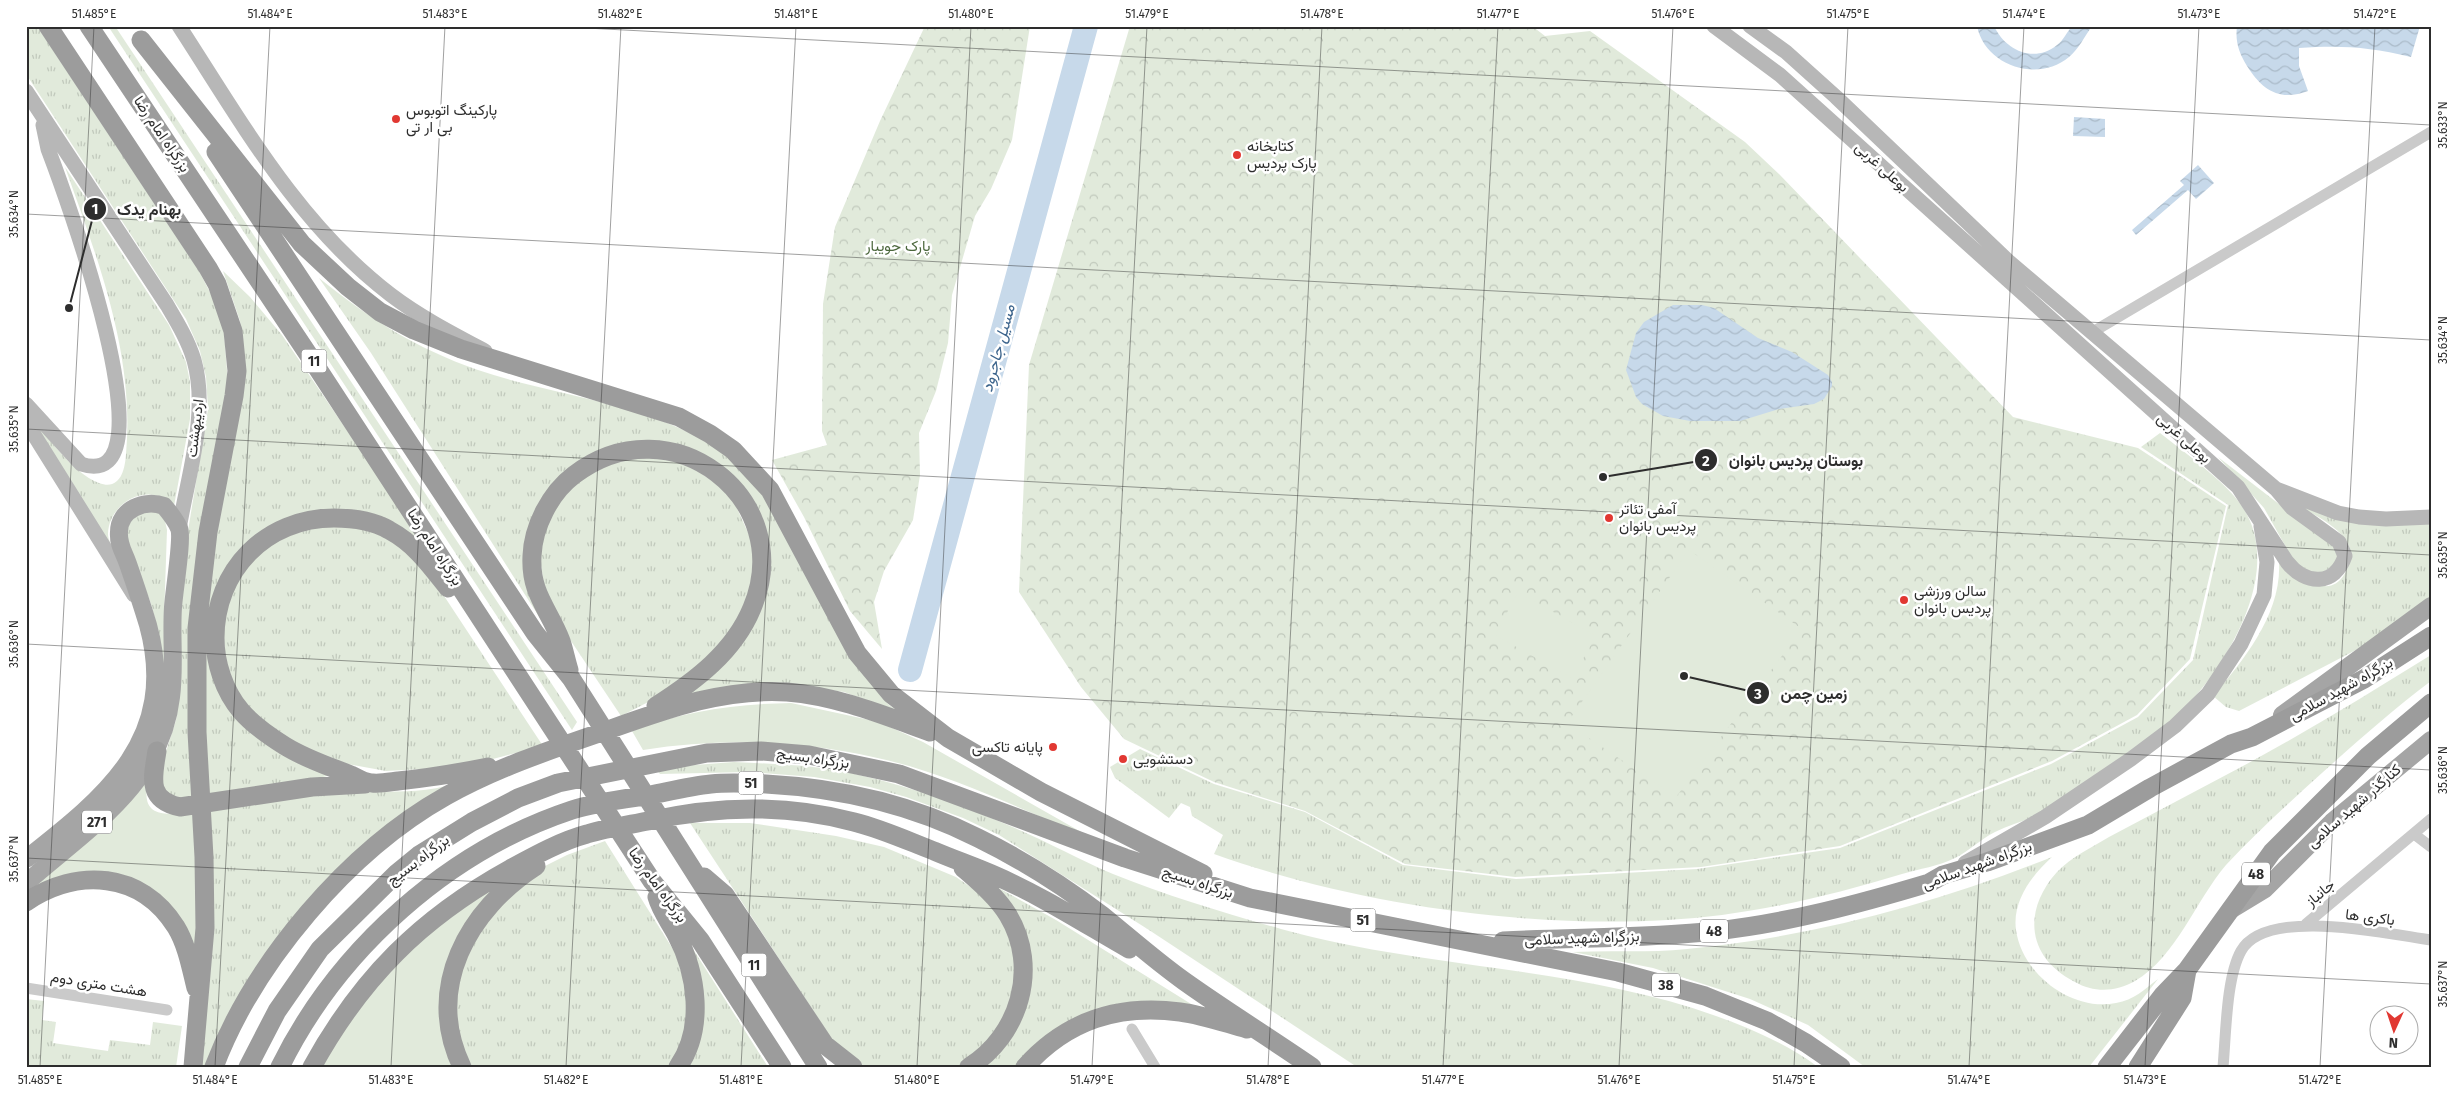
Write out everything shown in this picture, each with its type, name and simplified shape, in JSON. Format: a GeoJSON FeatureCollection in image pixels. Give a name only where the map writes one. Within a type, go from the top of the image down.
{"type":"FeatureCollection","features":[{"type":"Feature","properties":{"kind":"highway"},"geometry":{"type":"LineString","coordinates":[[48,26],[217,284],[235,343],[236,383],[208,532],[197,628],[197,723],[202,804],[205,928],[193,1067]]}},
{"type":"Feature","properties":{"kind":"highway"},"geometry":{"type":"LineString","coordinates":[[63,26],[109,119]]}},
{"type":"Feature","properties":{"kind":"highway","name":"بزرگراه امام رضا"},"geometry":{"type":"LineString","coordinates":[[89,26],[314,362],[652,881],[700,940],[782,1067]]}},
{"type":"Feature","properties":{"kind":"highway"},"geometry":{"type":"LineString","coordinates":[[137,33],[302,244],[348,287],[380,312],[414,330],[513,366],[679,417],[710,434],[733,450],[770,490],[857,653],[891,694],[948,738],[1041,792],[1250,898]]}},
{"type":"Feature","properties":{"kind":"highway","name":"11"},"geometry":{"type":"LineString","coordinates":[[137,33],[535,633],[571,678],[818,1067]]}},
{"type":"Feature","properties":{"kind":"highway"},"geometry":{"type":"LineString","coordinates":[[571,678],[561,640],[540,602],[532,570],[534,541],[548,505],[562,486],[582,468],[597,459],[627,450],[668,450],[690,456],[709,466],[737,493],[751,518],[761,548],[757,594],[742,627],[716,660],[686,687],[635,721]]}},
{"type":"Feature","properties":{"kind":"highway"},"geometry":{"type":"LineString","coordinates":[[372,784],[300,755],[272,738],[240,711],[227,690],[220,671],[217,658],[215,627],[218,605],[227,581],[246,555],[268,537],[281,530],[325,518],[350,518],[371,522],[389,529],[420,552],[534,700]]}},
{"type":"Feature","properties":{"kind":"highway","name":"بزرگراه شهید سلامی"},"geometry":{"type":"LineString","coordinates":[[1477,943],[1549,938],[1654,936],[1716,931],[1815,914],[1929,883],[1943,875],[1987,862],[2088,825],[2150,788],[2231,744],[2252,737],[2364,680],[2431,636]]}},
{"type":"Feature","properties":{"kind":"highway"},"geometry":{"type":"LineString","coordinates":[[214,1067],[236,1018],[275,954],[303,918],[366,854],[418,813],[468,784],[529,758],[635,721],[689,703],[725,695],[787,692],[852,703],[948,738]]}},
{"type":"Feature","properties":{"kind":"highway","name":"48"},"geometry":{"type":"LineString","coordinates":[[2107,1067],[2163,995],[2187,970],[2272,852],[2368,756],[2431,703]]}},
{"type":"Feature","properties":{"kind":"highway"},"geometry":{"type":"LineString","coordinates":[[148,748],[156,793],[165,803],[180,807],[293,789],[372,784],[447,776],[529,758]]}},
{"type":"Feature","properties":{"kind":"highway","name":"بزرگراه بسیج"},"geometry":{"type":"LineString","coordinates":[[248,1067],[277,1011],[320,949],[373,896],[419,855],[495,809],[558,783],[707,753],[761,751],[809,755],[899,774],[1125,858],[1250,898],[1477,943]]}},
{"type":"Feature","properties":{"kind":"highway","name":"بزرگراه بسیج"},"geometry":{"type":"LineString","coordinates":[[280,1067],[310,1017],[352,960],[416,898],[463,863],[532,825],[577,808],[713,783],[754,783],[814,788],[878,801],[934,819],[976,837],[1016,859],[1100,914],[1184,981],[1312,1067]]}},
{"type":"Feature","properties":{"kind":"highway"},"geometry":{"type":"LineString","coordinates":[[312,1067],[324,1044],[354,1001],[407,940],[428,921],[460,898],[531,857],[586,834],[679,814],[716,809],[786,811],[855,822],[893,834],[997,876],[1045,901],[1184,981]]}},
{"type":"Feature","properties":{"kind":"highway"},"geometry":{"type":"LineString","coordinates":[[462,1067],[452,1044],[448,1015],[450,975],[457,956],[484,914],[507,888],[586,834]]}},
{"type":"Feature","properties":{"kind":"highway"},"geometry":{"type":"LineString","coordinates":[[955,860],[996,898],[1008,915],[1018,937],[1022,956],[1021,993],[1016,1012],[1006,1032],[996,1045],[986,1055],[968,1067]]}},
{"type":"Feature","properties":{"kind":"highway"},"geometry":{"type":"LineString","coordinates":[[689,864],[725,895],[825,1045],[853,1067]]}},
{"type":"Feature","properties":{"kind":"highway"},"geometry":{"type":"LineString","coordinates":[[26,902],[52,887],[86,879],[115,882],[149,897],[177,928],[188,957],[198,999]]}},
{"type":"Feature","properties":{"kind":"highway"},"geometry":{"type":"LineString","coordinates":[[652,881],[662,912],[676,936],[694,982],[694,1024],[690,1043],[678,1067]]}},
{"type":"Feature","properties":{"kind":"highway","name":"38"},"geometry":{"type":"LineString","coordinates":[[1477,943],[1618,972],[1705,996],[1767,1021],[1806,1043],[1841,1067]]}},
{"type":"Feature","properties":{"kind":"highway"},"geometry":{"type":"LineString","coordinates":[[2138,1067],[2182,998],[2187,970]]}},
{"type":"Feature","properties":{"kind":"highway"},"geometry":{"type":"LineString","coordinates":[[1025,1067],[1068,1029],[1090,1020],[1118,1014],[1180,1012],[1262,1033]]}},
{"type":"Feature","properties":{"kind":"main road"},"geometry":{"type":"LineString","coordinates":[[179,26],[284,186],[306,215],[331,242],[391,295],[421,316],[513,366]]}},
{"type":"Feature","properties":{"kind":"main road","name":"بوعلی غربی"},"geometry":{"type":"LineString","coordinates":[[1714,26],[1780,75],[2238,487],[2259,517],[2267,562],[2264,594],[2241,644],[2205,698],[2150,746],[2083,793],[2014,836],[1943,875]]}},
{"type":"Feature","properties":{"kind":"main road","name":"بوعلی غربی"},"geometry":{"type":"LineString","coordinates":[[1750,26],[1786,52],[1836,97],[2008,261],[2276,489],[2338,513],[2359,517],[2386,519],[2431,517]]}},
{"type":"Feature","properties":{"kind":"main road","name":"اردیبهشت"},"geometry":{"type":"LineString","coordinates":[[26,91],[41,117],[182,330],[194,358],[200,389],[199,422],[180,529],[173,608],[171,698],[167,718],[148,748]]}},
{"type":"Feature","properties":{"kind":"main road"},"geometry":{"type":"LineString","coordinates":[[26,404],[81,464],[92,468],[103,465],[112,458],[120,438],[120,424],[117,390],[101,310],[48,149],[41,117]]}},
{"type":"Feature","properties":{"kind":"main road"},"geometry":{"type":"LineString","coordinates":[[26,422],[140,605]]}},
{"type":"Feature","properties":{"kind":"main road"},"geometry":{"type":"LineString","coordinates":[[2259,517],[2296,573],[2316,580],[2334,575],[2341,569],[2345,556],[2339,542],[2292,508],[2282,499],[2276,489]]}},
{"type":"Feature","properties":{"kind":"main road"},"geometry":{"type":"LineString","coordinates":[[148,748],[154,672],[151,639],[128,563],[119,545],[119,529],[122,520],[132,509],[149,503],[157,503],[164,506],[180,529]]}},
{"type":"Feature","properties":{"kind":"main road"},"geometry":{"type":"LineString","coordinates":[[2252,737],[2431,606]]}},
{"type":"Feature","properties":{"kind":"main road","name":"کنارگذر شهید سلامی"},"geometry":{"type":"LineString","coordinates":[[2231,910],[2265,888],[2332,822],[2431,740]]}},
{"type":"Feature","properties":{"kind":"main road","name":"271"},"geometry":{"type":"LineString","coordinates":[[26,859],[112,786],[148,748]]}},
{"type":"Feature","properties":{"kind":"main road","name":"271"},"geometry":{"type":"LineString","coordinates":[[26,883],[99,821],[127,793],[148,767],[148,748]]}},
{"type":"Feature","properties":{"kind":"street"},"geometry":{"type":"LineString","coordinates":[[2091,333],[2431,132]]}},
{"type":"Feature","properties":{"kind":"street","name":"جانباز"},"geometry":{"type":"LineString","coordinates":[[2223,1067],[2232,977],[2242,949],[2258,935],[2282,926],[2306,924],[2431,819]]}},
{"type":"Feature","properties":{"kind":"street"},"geometry":{"type":"LineString","coordinates":[[2414,834],[2431,847]]}},
{"type":"Feature","properties":{"kind":"street","name":"باکری ها"},"geometry":{"type":"LineString","coordinates":[[2306,924],[2431,940]]}},
{"type":"Feature","properties":{"kind":"street","name":"هشت متری دوم"},"geometry":{"type":"LineString","coordinates":[[26,988],[167,1010]]}},
{"type":"Feature","properties":{"kind":"street"},"geometry":{"type":"LineString","coordinates":[[1132,1029],[1155,1067]]}},
{"type":"Feature","properties":{"kind":"green space"},"geometry":{"type":"Polygon","coordinates":[[[26,26],[37,26],[199,271],[215,302],[224,332],[228,383],[209,495],[197,802],[164,793],[161,767],[176,720],[179,697],[180,619],[186,543],[208,409],[206,377],[200,351],[186,319],[26,74],[26,26]]]}},
{"type":"Feature","properties":{"kind":"green space"},"geometry":{"type":"Polygon","coordinates":[[[108,26],[115,26],[577,722],[572,730],[108,26]]]}},
{"type":"Feature","properties":{"kind":"green space","name":"پارک جویبار"},"geometry":{"type":"Polygon","coordinates":[[[925,26],[1030,26],[1012,140],[991,189],[975,216],[952,295],[948,343],[936,391],[919,433],[920,475],[913,520],[884,571],[874,602],[882,649],[850,611],[804,517],[772,460],[827,445],[822,431],[823,304],[835,227],[880,121],[925,26]]]}},
{"type":"Feature","properties":{"kind":"green space"},"geometry":{"type":"Polygon","coordinates":[[[1130,26],[1532,26],[1545,36],[1590,31],[1745,142],[1780,175],[2013,417],[2138,448],[2226,506],[2190,659],[2137,715],[2052,761],[1840,846],[1701,867],[1515,877],[1405,864],[1305,811],[1214,782],[1124,739],[1081,687],[1019,592],[1029,365],[1130,26]]]}},
{"type":"Feature","properties":{"kind":"green space"},"geometry":{"type":"Polygon","coordinates":[[[65,167],[169,325],[186,362],[190,382],[190,419],[174,506],[165,499],[155,495],[133,498],[124,504],[110,522],[109,541],[115,552],[26,411],[60,452],[79,471],[89,478],[106,485],[117,482],[120,478],[125,460],[127,417],[125,380],[119,344],[101,272],[65,167]]]}},
{"type":"Feature","properties":{"kind":"green space"},"geometry":{"type":"Polygon","coordinates":[[[223,271],[250,297],[282,335],[423,542],[332,511],[225,572],[223,694],[331,775],[303,782],[207,796],[203,625],[205,593],[245,368],[240,321],[223,271]]]}},
{"type":"Feature","properties":{"kind":"green space"},"geometry":{"type":"Polygon","coordinates":[[[319,278],[375,319],[413,342],[434,352],[478,370],[513,381],[625,409],[661,421],[696,436],[727,456],[754,481],[763,494],[871,684],[889,705],[903,714],[844,692],[782,683],[671,703],[697,687],[768,570],[718,465],[598,453],[530,537],[552,637],[371,353],[319,278]]]}},
{"type":"Feature","properties":{"kind":"green space"},"geometry":{"type":"Polygon","coordinates":[[[2160,433],[2226,487],[2242,506],[2254,533],[2257,561],[2253,591],[2243,620],[2229,649],[2212,676],[2193,699],[2160,731],[2055,806],[2034,817],[1995,832],[1949,861],[1813,898],[1768,908],[1722,915],[1660,920],[1596,921],[1531,919],[1465,912],[1399,902],[1335,889],[1273,873],[1214,854],[1223,835],[1192,816],[1190,807],[1181,803],[1169,818],[1115,778],[1110,767],[1140,749],[1214,784],[1305,812],[1403,865],[1516,879],[1697,869],[1840,848],[2051,764],[2138,717],[2193,660],[2228,505],[2141,447],[2160,433]]]}},
{"type":"Feature","properties":{"kind":"green space"},"geometry":{"type":"Polygon","coordinates":[[[627,456],[681,460],[730,493],[755,548],[750,599],[721,646],[658,697],[621,716],[553,614],[546,599],[539,551],[547,520],[574,482],[627,456]]]}},
{"type":"Feature","properties":{"kind":"green space"},"geometry":{"type":"Polygon","coordinates":[[[2218,457],[2336,548],[2338,562],[2322,573],[2305,571],[2292,558],[2264,508],[2218,457]]]}},
{"type":"Feature","properties":{"kind":"green space"},"geometry":{"type":"Polygon","coordinates":[[[2293,503],[2431,523],[2431,599],[2377,639],[2239,711],[2226,707],[2213,696],[2237,667],[2259,635],[2268,617],[2278,581],[2279,562],[2310,581],[2328,586],[2335,584],[2341,579],[2349,564],[2349,547],[2341,534],[2335,528],[2293,503]]]}},
{"type":"Feature","properties":{"kind":"green space"},"geometry":{"type":"Polygon","coordinates":[[[145,510],[159,513],[165,521],[167,530],[164,619],[167,662],[161,662],[159,638],[152,608],[129,556],[127,546],[128,525],[145,510]]]}},
{"type":"Feature","properties":{"kind":"green space"},"geometry":{"type":"Polygon","coordinates":[[[331,522],[384,534],[423,564],[543,746],[462,767],[386,771],[342,763],[296,746],[253,716],[227,673],[222,619],[240,573],[270,542],[331,522]]]}},
{"type":"Feature","properties":{"kind":"green space"},"geometry":{"type":"Polygon","coordinates":[[[1689,550],[1802,629],[1676,797],[1567,723],[1689,550]]]}},
{"type":"Feature","properties":{"kind":"green space"},"geometry":{"type":"Polygon","coordinates":[[[1518,592],[1596,636],[1572,678],[1495,635],[1518,592]]]}},
{"type":"Feature","properties":{"kind":"green space"},"geometry":{"type":"Polygon","coordinates":[[[2431,655],[2431,681],[2381,721],[2273,818],[2235,855],[2215,879],[2174,943],[2149,971],[2128,985],[2105,990],[2082,986],[2059,972],[2047,960],[2039,947],[2035,933],[2038,902],[2057,872],[2068,862],[2109,837],[2278,747],[2431,655]]]}},
{"type":"Feature","properties":{"kind":"green space"},"geometry":{"type":"Polygon","coordinates":[[[791,703],[879,722],[923,742],[1097,841],[958,783],[902,764],[873,757],[816,747],[730,742],[643,750],[632,731],[671,718],[710,710],[750,705],[791,703]]]}},
{"type":"Feature","properties":{"kind":"green space"},"geometry":{"type":"Polygon","coordinates":[[[734,762],[828,769],[918,791],[996,820],[1101,869],[1154,890],[1281,929],[1335,942],[1390,952],[1609,987],[1663,1000],[1716,1016],[1756,1032],[1782,1044],[1818,1067],[1357,1067],[1149,930],[999,835],[963,818],[906,797],[870,787],[814,777],[748,772],[660,774],[655,768],[734,762]]]}},
{"type":"Feature","properties":{"kind":"green space"},"geometry":{"type":"Polygon","coordinates":[[[150,776],[147,800],[151,808],[165,814],[197,810],[196,962],[152,890],[31,888],[150,776]]]}},
{"type":"Feature","properties":{"kind":"green space"},"geometry":{"type":"Polygon","coordinates":[[[446,786],[388,825],[362,847],[338,872],[207,1067],[199,1067],[207,809],[266,799],[307,795],[416,791],[446,786]]]}},
{"type":"Feature","properties":{"kind":"green space"},"geometry":{"type":"Polygon","coordinates":[[[690,823],[750,823],[836,836],[884,847],[956,877],[982,895],[998,911],[1017,955],[1009,1012],[980,1051],[958,1067],[866,1067],[851,1059],[835,1044],[690,823]]]}},
{"type":"Feature","properties":{"kind":"green space"},"geometry":{"type":"Polygon","coordinates":[[[605,841],[676,954],[688,996],[686,1033],[670,1067],[469,1067],[453,1018],[463,960],[496,909],[543,867],[567,855],[605,841]]]}},
{"type":"Feature","properties":{"kind":"green space"},"geometry":{"type":"Polygon","coordinates":[[[2052,857],[2031,880],[2020,899],[2017,909],[2016,930],[2020,946],[2028,961],[2039,975],[2067,995],[2083,1002],[2099,1004],[2122,1002],[2139,994],[2158,979],[2089,1067],[1865,1067],[1808,1025],[1750,999],[1653,968],[1573,952],[1687,949],[1734,944],[1827,927],[1918,904],[1963,890],[2052,857]]]}},
{"type":"Feature","properties":{"kind":"green space"},"geometry":{"type":"Polygon","coordinates":[[[513,873],[454,950],[456,1067],[318,1067],[348,1019],[429,927],[513,873]]]}},
{"type":"Feature","properties":{"kind":"green space"},"geometry":{"type":"Polygon","coordinates":[[[988,882],[1056,920],[1204,1012],[1137,1005],[1029,1052],[1015,1067],[978,1067],[1030,986],[988,882]]]}},
{"type":"Feature","properties":{"kind":"green space"},"geometry":{"type":"Polygon","coordinates":[[[686,938],[768,1067],[685,1067],[686,938]]]}},
{"type":"Feature","properties":{"kind":"green space"},"geometry":{"type":"Polygon","coordinates":[[[26,999],[44,1001],[42,1020],[56,1022],[53,1043],[108,1051],[110,1040],[150,1045],[153,1022],[182,1026],[176,1067],[26,1067],[26,999]]]}},
{"type":"Feature","properties":{"kind":"water"},"geometry":{"type":"Polygon","coordinates":[[[1977,26],[1994,26],[2005,42],[2021,52],[2030,54],[2048,51],[2057,45],[2072,26],[2092,26],[2069,57],[2056,65],[2043,69],[2028,69],[2014,66],[2001,60],[1990,51],[1982,40],[1977,26]]]}},
{"type":"Feature","properties":{"kind":"water"},"geometry":{"type":"Polygon","coordinates":[[[2237,26],[2420,26],[2411,57],[2355,48],[2299,48],[2299,66],[2308,91],[2289,95],[2273,92],[2259,82],[2244,61],[2238,47],[2237,26]]]}},
{"type":"Feature","properties":{"kind":"water"},"geometry":{"type":"Polygon","coordinates":[[[2074,117],[2105,119],[2105,137],[2073,136],[2074,117]]]}},
{"type":"Feature","properties":{"kind":"water"},"geometry":{"type":"Polygon","coordinates":[[[2198,165],[2214,183],[2196,199],[2188,190],[2136,235],[2132,230],[2184,185],[2180,181],[2198,165]]]}},
{"type":"Feature","properties":{"kind":"water"},"geometry":{"type":"Polygon","coordinates":[[[1673,305],[1702,305],[1714,308],[1758,338],[1792,352],[1828,375],[1832,386],[1824,399],[1814,404],[1779,409],[1740,421],[1690,421],[1663,416],[1642,404],[1636,397],[1626,370],[1636,333],[1644,322],[1673,305]]]}},
{"type":"Feature","properties":{"kind":"waterway","name":"مسیل جاجرود"},"geometry":{"type":"LineString","coordinates":[[910,670],[1086,26]]}},
{"type":"Feature","properties":{"kind":"place","name":"پارکینگ اتوبوس بی ار تی"},"geometry":{"type":"Point","coordinates":[396,119]}},
{"type":"Feature","properties":{"kind":"place","name":"کتابخانه پارک پردیس"},"geometry":{"type":"Point","coordinates":[1237,155]}},
{"type":"Feature","properties":{"kind":"place","name":"بهنام یدک"},"geometry":{"type":"Point","coordinates":[69,308]}},
{"type":"Feature","properties":{"kind":"place","name":"بوستان پردیس بانوان"},"geometry":{"type":"Point","coordinates":[1603,477]}},
{"type":"Feature","properties":{"kind":"place","name":"آمفی تئاتر پردیس بانوان"},"geometry":{"type":"Point","coordinates":[1609,518]}},
{"type":"Feature","properties":{"kind":"place","name":"سالن ورزشی پردیس بانوان"},"geometry":{"type":"Point","coordinates":[1904,600]}},
{"type":"Feature","properties":{"kind":"place","name":"زمین چمن"},"geometry":{"type":"Point","coordinates":[1684,676]}},
{"type":"Feature","properties":{"kind":"place","name":"پایانه تاکسی"},"geometry":{"type":"Point","coordinates":[1053,747]}},
{"type":"Feature","properties":{"kind":"place","name":"دستشویی"},"geometry":{"type":"Point","coordinates":[1123,759]}}]}
